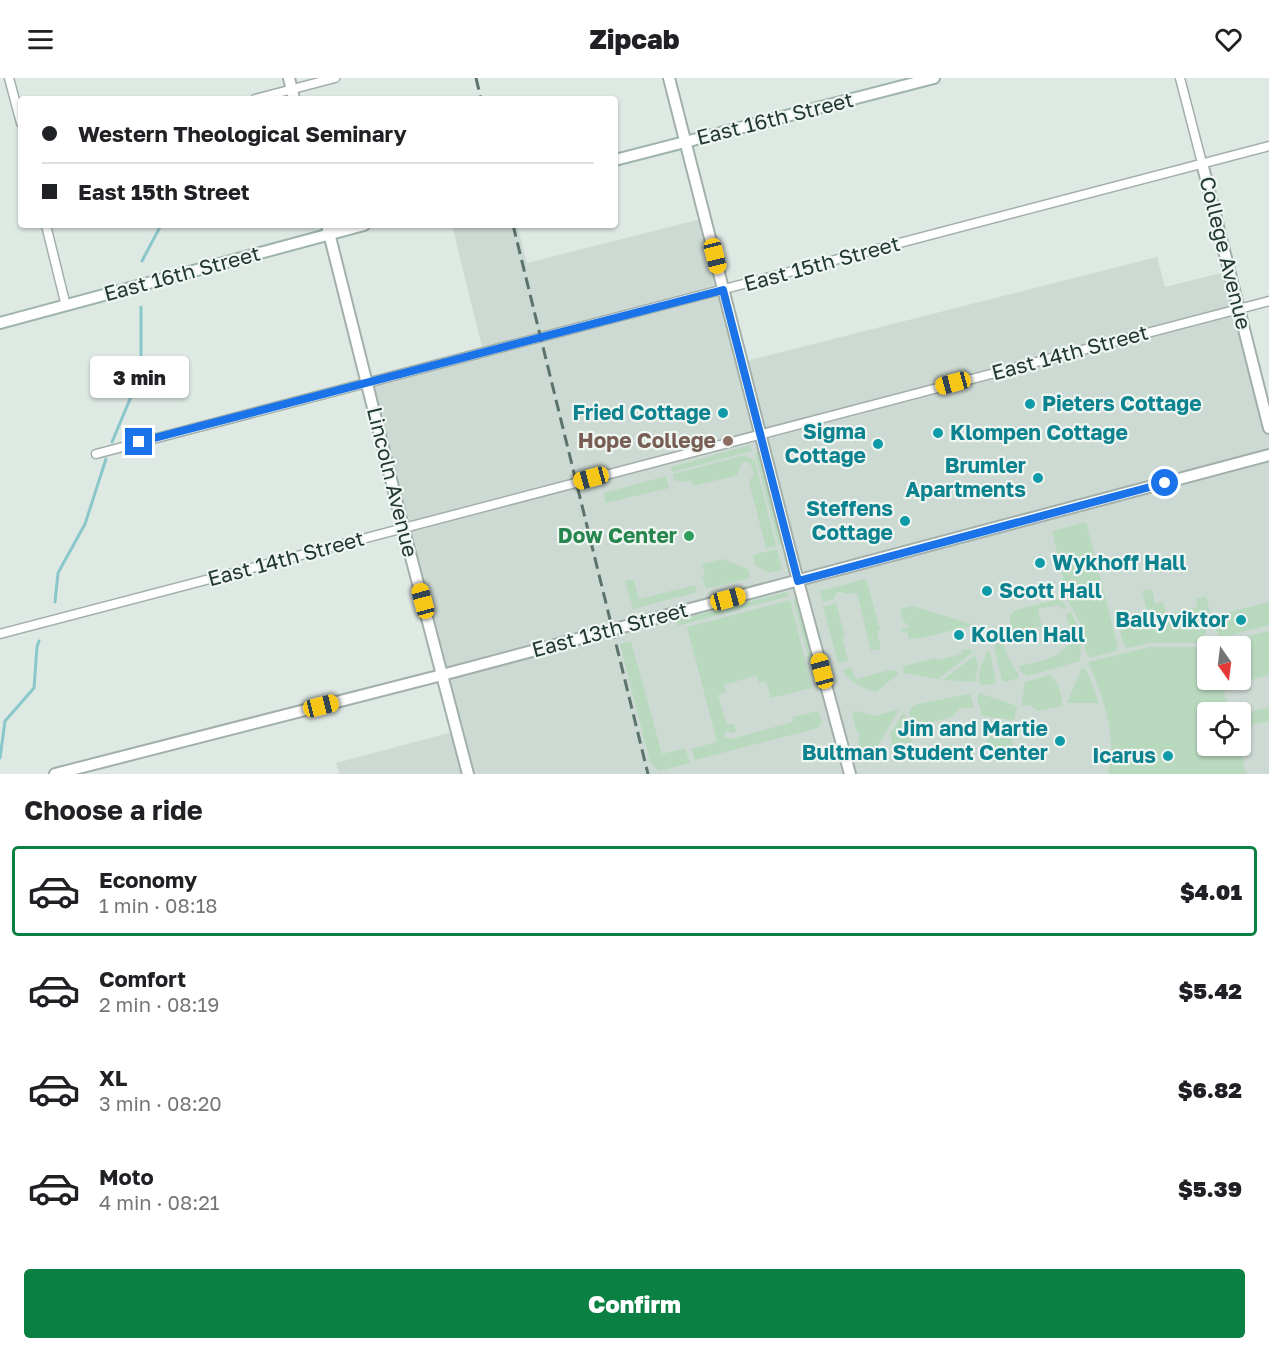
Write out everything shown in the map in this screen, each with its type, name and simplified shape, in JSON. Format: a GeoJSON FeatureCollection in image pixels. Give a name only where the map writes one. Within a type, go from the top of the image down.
{"type":"FeatureCollection","features":[{"type":"Feature","properties":{"kind":"street"},"geometry":{"type":"LineString","coordinates":[[9,78],[18,112]]}},
{"type":"Feature","properties":{"kind":"street"},"geometry":{"type":"LineString","coordinates":[[266,96],[335,78]]}},
{"type":"Feature","properties":{"kind":"street"},"geometry":{"type":"LineString","coordinates":[[669,78],[850,774]]}},
{"type":"Feature","properties":{"kind":"street","name":"East 16th Street"},"geometry":{"type":"LineString","coordinates":[[618,159],[934,78]]}},
{"type":"Feature","properties":{"kind":"street","name":"College Avenue"},"geometry":{"type":"LineString","coordinates":[[1180,78],[1269,428]]}},
{"type":"Feature","properties":{"kind":"street","name":"East 15th Street"},"geometry":{"type":"LineString","coordinates":[[96,454],[1269,146]]}},
{"type":"Feature","properties":{"kind":"street"},"geometry":{"type":"LineString","coordinates":[[47,228],[66,306]]}},
{"type":"Feature","properties":{"kind":"street","name":"East 16th Street"},"geometry":{"type":"LineString","coordinates":[[0,323],[328,230]]}},
{"type":"Feature","properties":{"kind":"street","name":"Lincoln Avenue"},"geometry":{"type":"LineString","coordinates":[[328,230],[468,774]]}},
{"type":"Feature","properties":{"kind":"street","name":"East 14th Street"},"geometry":{"type":"LineString","coordinates":[[0,634],[1269,301]]}},
{"type":"Feature","properties":{"kind":"street","name":"East 13th Street"},"geometry":{"type":"LineString","coordinates":[[55,774],[442,675],[1269,455]]}},
{"type":"Feature","properties":{"kind":"shaded area","name":"Hope College"},"geometry":{"type":"Polygon","coordinates":[[[705,218],[742,362],[1157,257],[1165,287],[1229,271],[1269,428],[1269,774],[339,774],[336,763],[460,730],[372,379],[483,351],[453,228],[518,228],[527,263],[705,218]]]}},
{"type":"Feature","properties":{"kind":"green space"},"geometry":{"type":"Polygon","coordinates":[[[750,445],[752,451],[672,472],[671,467],[750,445]]]}},
{"type":"Feature","properties":{"kind":"green space"},"geometry":{"type":"Polygon","coordinates":[[[761,452],[784,543],[779,545],[755,453],[761,452]]]}},
{"type":"Feature","properties":{"kind":"green space"},"geometry":{"type":"Polygon","coordinates":[[[745,455],[755,461],[776,546],[766,548],[749,482],[754,473],[750,463],[741,464],[735,476],[693,486],[691,480],[683,482],[674,480],[673,474],[745,455]]]}},
{"type":"Feature","properties":{"kind":"green space"},"geometry":{"type":"Polygon","coordinates":[[[666,476],[669,488],[605,503],[604,493],[666,476]]]}},
{"type":"Feature","properties":{"kind":"green space"},"geometry":{"type":"Polygon","coordinates":[[[1086,522],[1118,647],[1116,651],[1090,658],[1085,650],[1080,623],[1068,600],[1052,531],[1086,522]]]}},
{"type":"Feature","properties":{"kind":"green space"},"geometry":{"type":"Polygon","coordinates":[[[777,549],[782,570],[769,573],[755,565],[753,555],[777,549]]]}},
{"type":"Feature","properties":{"kind":"green space"},"geometry":{"type":"Polygon","coordinates":[[[723,559],[748,569],[750,578],[706,589],[702,576],[705,574],[702,564],[723,559]]]}},
{"type":"Feature","properties":{"kind":"green space"},"geometry":{"type":"Polygon","coordinates":[[[866,579],[880,629],[877,631],[881,649],[871,651],[857,593],[837,592],[834,599],[823,602],[820,591],[866,579]]]}},
{"type":"Feature","properties":{"kind":"green space"},"geometry":{"type":"Polygon","coordinates":[[[634,580],[639,599],[695,585],[697,592],[633,609],[625,581],[634,580]]]}},
{"type":"Feature","properties":{"kind":"green space"},"geometry":{"type":"Polygon","coordinates":[[[1152,589],[1155,603],[1163,602],[1167,615],[1197,607],[1196,599],[1206,596],[1212,619],[1204,636],[1197,636],[1197,643],[1150,643],[1128,648],[1124,646],[1118,622],[1148,615],[1142,591],[1152,589]]]}},
{"type":"Feature","properties":{"kind":"green space"},"geometry":{"type":"Polygon","coordinates":[[[787,592],[789,596],[677,626],[677,620],[787,592]]]}},
{"type":"Feature","properties":{"kind":"green space"},"geometry":{"type":"Polygon","coordinates":[[[798,598],[821,687],[817,689],[793,599],[798,598]]]}},
{"type":"Feature","properties":{"kind":"green space"},"geometry":{"type":"Polygon","coordinates":[[[1059,599],[1066,607],[1064,610],[1058,605],[1039,609],[1041,628],[1037,626],[1030,632],[1010,633],[1010,616],[1015,610],[1059,599]]]}},
{"type":"Feature","properties":{"kind":"green space"},"geometry":{"type":"Polygon","coordinates":[[[790,600],[812,688],[771,698],[766,681],[759,683],[757,675],[724,685],[726,692],[718,695],[727,725],[734,724],[736,732],[726,731],[724,737],[731,739],[793,722],[793,717],[818,711],[822,722],[818,728],[695,760],[691,749],[717,742],[687,627],[790,600]]]}},
{"type":"Feature","properties":{"kind":"green space"},"geometry":{"type":"Polygon","coordinates":[[[1269,602],[1269,625],[1228,636],[1219,636],[1214,625],[1222,614],[1269,602]]]}},
{"type":"Feature","properties":{"kind":"green space"},"geometry":{"type":"Polygon","coordinates":[[[836,603],[845,637],[842,638],[848,660],[838,663],[823,607],[836,603]]]}},
{"type":"Feature","properties":{"kind":"green space"},"geometry":{"type":"Polygon","coordinates":[[[913,606],[975,625],[909,639],[907,631],[902,632],[901,629],[908,627],[907,623],[904,623],[900,609],[913,606]]]}},
{"type":"Feature","properties":{"kind":"green space"},"geometry":{"type":"Polygon","coordinates":[[[1070,611],[1080,635],[1080,661],[1028,676],[1021,672],[1019,666],[1053,657],[1066,647],[1070,627],[1066,616],[1070,611]]]}},
{"type":"Feature","properties":{"kind":"green space"},"geometry":{"type":"Polygon","coordinates":[[[1269,631],[1269,675],[1251,680],[1251,636],[1248,636],[1269,631]]]}},
{"type":"Feature","properties":{"kind":"green space"},"geometry":{"type":"Polygon","coordinates":[[[631,641],[662,754],[685,748],[690,763],[659,771],[650,762],[620,644],[631,641]]]}},
{"type":"Feature","properties":{"kind":"green space"},"geometry":{"type":"Polygon","coordinates":[[[999,642],[1004,645],[1018,678],[1005,682],[1002,680],[994,646],[999,642]]]}},
{"type":"Feature","properties":{"kind":"green space"},"geometry":{"type":"Polygon","coordinates":[[[1150,647],[1197,647],[1197,690],[1227,691],[1224,692],[1226,702],[1197,702],[1197,756],[1242,756],[1246,774],[1108,774],[1111,760],[1110,731],[1104,703],[1088,662],[1150,647]]]}},
{"type":"Feature","properties":{"kind":"green space"},"geometry":{"type":"Polygon","coordinates":[[[970,649],[973,652],[938,679],[903,673],[903,666],[962,654],[961,651],[970,649]]]}},
{"type":"Feature","properties":{"kind":"green space"},"geometry":{"type":"Polygon","coordinates":[[[987,652],[990,652],[996,683],[981,686],[979,673],[987,652]]]}},
{"type":"Feature","properties":{"kind":"green space"},"geometry":{"type":"Polygon","coordinates":[[[975,655],[978,666],[975,682],[943,680],[975,655]]]}},
{"type":"Feature","properties":{"kind":"green space"},"geometry":{"type":"Polygon","coordinates":[[[851,667],[856,679],[889,670],[896,670],[898,674],[876,692],[861,687],[848,678],[842,670],[851,667]]]}},
{"type":"Feature","properties":{"kind":"green space"},"geometry":{"type":"Polygon","coordinates":[[[1082,667],[1087,671],[1099,703],[1067,703],[1082,667]]]}},
{"type":"Feature","properties":{"kind":"green space"},"geometry":{"type":"Polygon","coordinates":[[[1050,675],[1058,685],[1063,706],[1038,711],[1029,705],[1021,706],[1025,682],[1050,675]]]}},
{"type":"Feature","properties":{"kind":"green space"},"geometry":{"type":"Polygon","coordinates":[[[979,693],[1017,706],[1014,720],[982,716],[977,698],[979,693]]]}},
{"type":"Feature","properties":{"kind":"green space"},"geometry":{"type":"Polygon","coordinates":[[[970,694],[974,707],[959,709],[953,716],[922,728],[913,728],[909,713],[912,707],[970,694]]]}},
{"type":"Feature","properties":{"kind":"green space"},"geometry":{"type":"Polygon","coordinates":[[[1269,707],[1269,721],[1251,725],[1251,712],[1269,707]]]}},
{"type":"Feature","properties":{"kind":"green space"},"geometry":{"type":"Polygon","coordinates":[[[899,709],[868,764],[865,763],[858,740],[860,734],[856,731],[852,712],[875,716],[899,709]]]}},
{"type":"Feature","properties":{"kind":"green space"},"geometry":{"type":"Polygon","coordinates":[[[904,712],[912,742],[893,747],[890,734],[904,712]]]}},
{"type":"Feature","properties":{"kind":"green space"},"geometry":{"type":"Polygon","coordinates":[[[983,722],[1013,725],[1012,757],[993,762],[983,722]]]}},
{"type":"Feature","properties":{"kind":"waterway"},"geometry":{"type":"LineString","coordinates":[[142,261],[159,228]]}},
{"type":"Feature","properties":{"kind":"waterway"},"geometry":{"type":"LineString","coordinates":[[112,442],[141,373],[141,307]]}},
{"type":"Feature","properties":{"kind":"waterway"},"geometry":{"type":"LineString","coordinates":[[55,602],[58,573],[85,524],[106,459]]}},
{"type":"Feature","properties":{"kind":"waterway"},"geometry":{"type":"LineString","coordinates":[[0,758],[5,721],[34,688],[39,641]]}},
{"type":"Feature","properties":{"kind":"railway"},"geometry":{"type":"LineString","coordinates":[[476,78],[480,96]]}},
{"type":"Feature","properties":{"kind":"railway"},"geometry":{"type":"LineString","coordinates":[[514,228],[648,774]]}},
{"type":"Feature","properties":{"kind":"place","name":"Pieters Cottage"},"geometry":{"type":"Point","coordinates":[1030,404]}},
{"type":"Feature","properties":{"kind":"place","name":"Fried Cottage"},"geometry":{"type":"Point","coordinates":[723,413]}},
{"type":"Feature","properties":{"kind":"place","name":"Klompen Cottage"},"geometry":{"type":"Point","coordinates":[938,433]}},
{"type":"Feature","properties":{"kind":"place","name":"Hope College"},"geometry":{"type":"Point","coordinates":[728,441]}},
{"type":"Feature","properties":{"kind":"place","name":"Sigma Cottage"},"geometry":{"type":"Point","coordinates":[878,444]}},
{"type":"Feature","properties":{"kind":"place","name":"Brumler Apartments"},"geometry":{"type":"Point","coordinates":[1038,478]}},
{"type":"Feature","properties":{"kind":"place","name":"Steffens Cottage"},"geometry":{"type":"Point","coordinates":[905,521]}},
{"type":"Feature","properties":{"kind":"place","name":"Dow Center"},"geometry":{"type":"Point","coordinates":[689,536]}},
{"type":"Feature","properties":{"kind":"place","name":"Wykhoff Hall"},"geometry":{"type":"Point","coordinates":[1040,563]}},
{"type":"Feature","properties":{"kind":"place","name":"Scott Hall"},"geometry":{"type":"Point","coordinates":[987,591]}},
{"type":"Feature","properties":{"kind":"place","name":"Ballyviktor"},"geometry":{"type":"Point","coordinates":[1241,620]}},
{"type":"Feature","properties":{"kind":"place","name":"Kollen Hall"},"geometry":{"type":"Point","coordinates":[959,635]}},
{"type":"Feature","properties":{"kind":"place","name":"Jim and Martie Bultman Student Center"},"geometry":{"type":"Point","coordinates":[1060,741]}},
{"type":"Feature","properties":{"kind":"place","name":"Icarus"},"geometry":{"type":"Point","coordinates":[1168,756]}},
{"type":"Feature","properties":{"kind":"route"},"geometry":{"type":"LineString","coordinates":[[139,442],[723,290],[798,581],[1165,483]]}}]}
